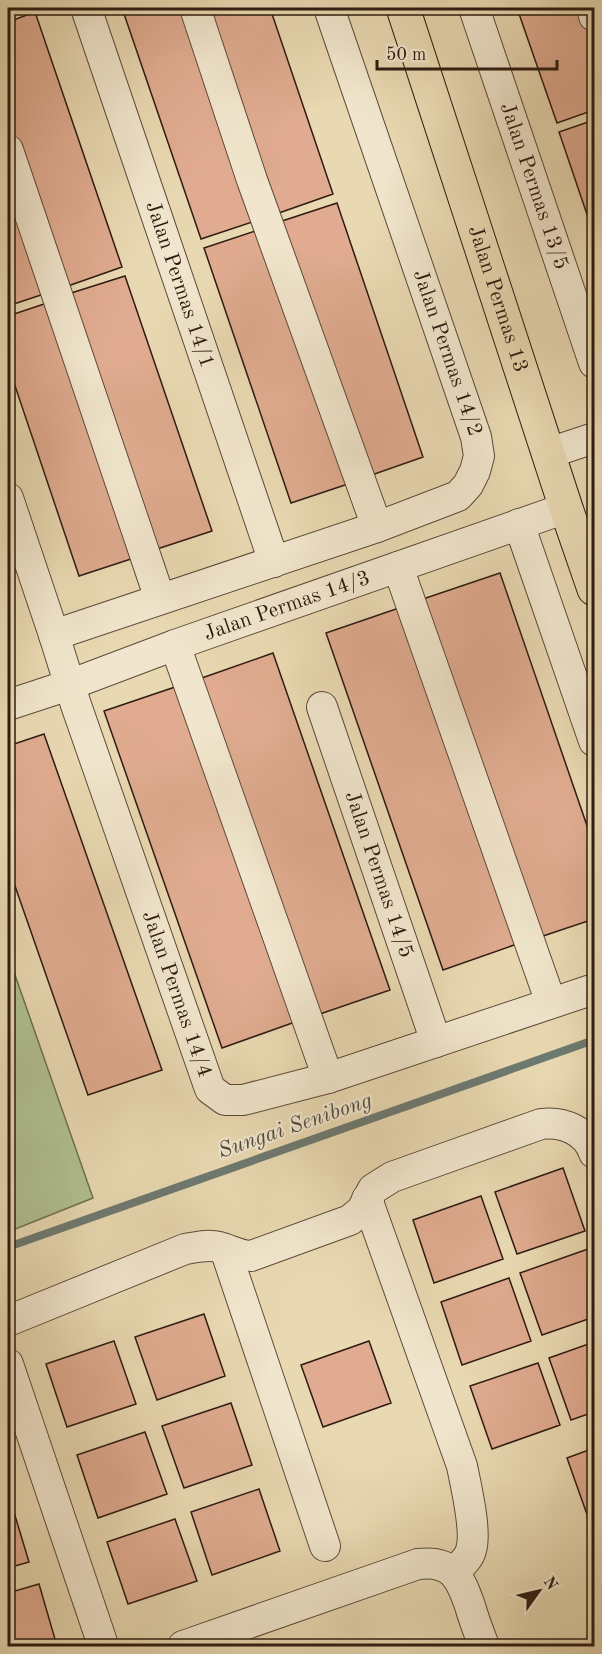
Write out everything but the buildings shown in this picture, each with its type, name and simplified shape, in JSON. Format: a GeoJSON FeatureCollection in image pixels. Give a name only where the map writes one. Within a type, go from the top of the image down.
{"type":"FeatureCollection","features":[{"type":"Feature","properties":{"kind":"main road","name":"Jalan Permas 13"},"geometry":{"type":"LineString","coordinates":[[403,8],[594,589]]}},
{"type":"Feature","properties":{"kind":"street","name":"Jalan Permas 14/1"},"geometry":{"type":"LineString","coordinates":[[86,8],[274,562]]}},
{"type":"Feature","properties":{"kind":"street"},"geometry":{"type":"LineString","coordinates":[[195,8],[252,180],[377,527]]}},
{"type":"Feature","properties":{"kind":"street","name":"Jalan Permas 14/2"},"geometry":{"type":"LineString","coordinates":[[54,635],[377,527],[458,496],[468,485],[475,471],[479,456],[476,437],[329,8]]}},
{"type":"Feature","properties":{"kind":"street","name":"Jalan Permas 13/5"},"geometry":{"type":"LineString","coordinates":[[474,8],[594,363]]}},
{"type":"Feature","properties":{"kind":"street"},"geometry":{"type":"LineString","coordinates":[[591,8],[594,16]]}},
{"type":"Feature","properties":{"kind":"street"},"geometry":{"type":"LineString","coordinates":[[8,150],[160,599]]}},
{"type":"Feature","properties":{"kind":"street"},"geometry":{"type":"LineString","coordinates":[[549,453],[594,438]]}},
{"type":"Feature","properties":{"kind":"street","name":"Jalan Permas 14/4"},"geometry":{"type":"LineString","coordinates":[[8,498],[69,685],[210,1089],[225,1100],[243,1101],[328,1078],[594,989]]}},
{"type":"Feature","properties":{"kind":"street","name":"Jalan Permas 14/3"},"geometry":{"type":"LineString","coordinates":[[8,705],[566,508]]}},
{"type":"Feature","properties":{"kind":"street"},"geometry":{"type":"LineString","coordinates":[[519,524],[594,741]]}},
{"type":"Feature","properties":{"kind":"street"},"geometry":{"type":"LineString","coordinates":[[398,567],[551,1004]]}},
{"type":"Feature","properties":{"kind":"street"},"geometry":{"type":"LineString","coordinates":[[175,645],[328,1078]]}},
{"type":"Feature","properties":{"kind":"street","name":"Jalan Permas 14/5"},"geometry":{"type":"LineString","coordinates":[[322,707],[436,1042]]}},
{"type":"Feature","properties":{"kind":"street"},"geometry":{"type":"LineString","coordinates":[[8,1321],[185,1249],[203,1245],[251,1256],[350,1220],[362,1210],[373,1190],[392,1178],[541,1124],[569,1127],[588,1141],[594,1153]]}},
{"type":"Feature","properties":{"kind":"street"},"geometry":{"type":"LineString","coordinates":[[367,1199],[462,1466],[470,1502],[472,1547],[468,1558],[453,1572]]}},
{"type":"Feature","properties":{"kind":"street"},"geometry":{"type":"LineString","coordinates":[[225,1249],[325,1546]]}},
{"type":"Feature","properties":{"kind":"street"},"geometry":{"type":"LineString","coordinates":[[8,1364],[102,1642]]}},
{"type":"Feature","properties":{"kind":"street"},"geometry":{"type":"LineString","coordinates":[[183,1647],[418,1564],[430,1563],[442,1565],[453,1572],[462,1584],[484,1647]]}},
{"type":"Feature","properties":{"kind":"green space"},"geometry":{"type":"Polygon","coordinates":[[[8,955],[93,1198],[8,1232],[8,955]]]}},
{"type":"Feature","properties":{"kind":"waterway","name":"Sungai Senibong"},"geometry":{"type":"LineString","coordinates":[[8,1247],[594,1040]]}}]}
